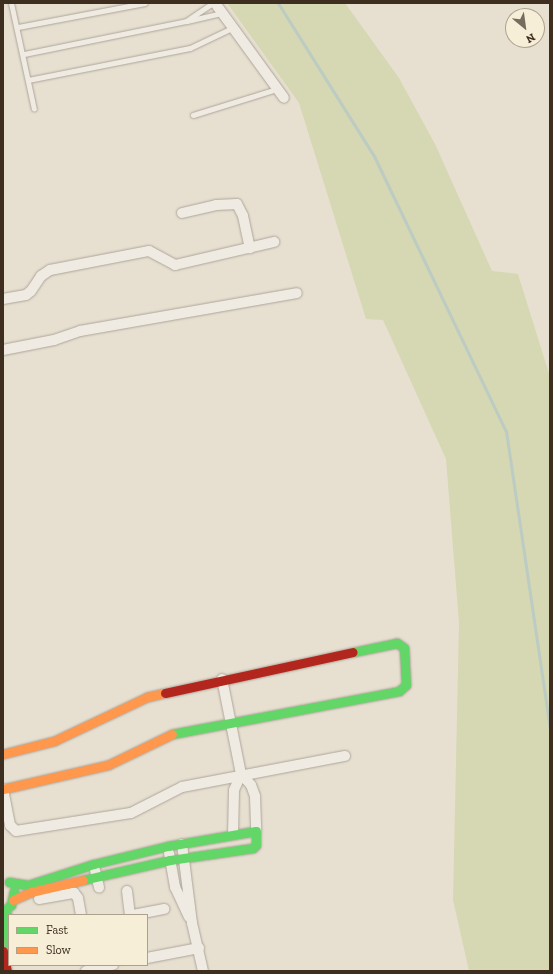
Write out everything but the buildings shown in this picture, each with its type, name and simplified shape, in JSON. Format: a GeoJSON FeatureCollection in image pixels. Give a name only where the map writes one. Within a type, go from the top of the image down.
{"type":"FeatureCollection","features":[{"type":"Feature","properties":{"kind":"street"},"geometry":{"type":"LineString","coordinates":[[214,3],[280,94]]}},
{"type":"Feature","properties":{"kind":"street"},"geometry":{"type":"LineString","coordinates":[[182,213],[216,205],[237,204],[243,216],[250,248]]}},
{"type":"Feature","properties":{"kind":"street"},"geometry":{"type":"LineString","coordinates":[[3,299],[26,295],[31,291],[41,276],[50,270],[149,251],[175,265],[274,242]]}},
{"type":"Feature","properties":{"kind":"street"},"geometry":{"type":"LineString","coordinates":[[3,350],[54,340],[80,331],[297,293]]}},
{"type":"Feature","properties":{"kind":"street"},"geometry":{"type":"LineString","coordinates":[[3,754],[54,741],[147,697],[222,679],[397,643],[404,648],[406,685],[403,689],[230,724],[166,735],[108,765],[3,789],[10,825],[16,831],[131,813],[182,787],[240,774],[345,756]]}},
{"type":"Feature","properties":{"kind":"street"},"geometry":{"type":"LineString","coordinates":[[222,679],[240,774],[234,790],[233,835]]}},
{"type":"Feature","properties":{"kind":"street"},"geometry":{"type":"LineString","coordinates":[[8,942],[4,910],[13,900],[31,892],[98,883],[170,860],[254,847],[256,831],[255,796],[251,785],[240,774]]}},
{"type":"Feature","properties":{"kind":"street"},"geometry":{"type":"LineString","coordinates":[[6,879],[28,885],[94,864],[168,846],[256,831]]}},
{"type":"Feature","properties":{"kind":"street"},"geometry":{"type":"LineString","coordinates":[[182,844],[185,858],[192,923],[199,948],[203,971]]}},
{"type":"Feature","properties":{"kind":"street"},"geometry":{"type":"LineString","coordinates":[[168,846],[178,895],[192,923]]}},
{"type":"Feature","properties":{"kind":"street"},"geometry":{"type":"LineString","coordinates":[[94,864],[98,883]]}},
{"type":"Feature","properties":{"kind":"street"},"geometry":{"type":"LineString","coordinates":[[6,879],[14,893],[13,900]]}},
{"type":"Feature","properties":{"kind":"street"},"geometry":{"type":"LineString","coordinates":[[126,891],[131,914]]}},
{"type":"Feature","properties":{"kind":"street"},"geometry":{"type":"LineString","coordinates":[[39,899],[74,893],[78,898],[81,914]]}},
{"type":"Feature","properties":{"kind":"street"},"geometry":{"type":"LineString","coordinates":[[136,914],[164,909]]}},
{"type":"Feature","properties":{"kind":"street"},"geometry":{"type":"LineString","coordinates":[[148,958],[199,948]]}},
{"type":"Feature","properties":{"kind":"street"},"geometry":{"type":"LineString","coordinates":[[3,951],[7,971]]}},
{"type":"Feature","properties":{"kind":"street"},"geometry":{"type":"LineString","coordinates":[[87,971],[109,966]]}},
{"type":"Feature","properties":{"kind":"lane"},"geometry":{"type":"LineString","coordinates":[[11,3],[24,54],[34,109]]}},
{"type":"Feature","properties":{"kind":"lane"},"geometry":{"type":"LineString","coordinates":[[18,27],[145,3]]}},
{"type":"Feature","properties":{"kind":"lane"},"geometry":{"type":"LineString","coordinates":[[186,21],[214,3]]}},
{"type":"Feature","properties":{"kind":"lane"},"geometry":{"type":"LineString","coordinates":[[24,54],[186,21],[203,19],[221,13]]}},
{"type":"Feature","properties":{"kind":"lane"},"geometry":{"type":"LineString","coordinates":[[28,80],[190,48],[232,28]]}},
{"type":"Feature","properties":{"kind":"lane"},"geometry":{"type":"LineString","coordinates":[[193,115],[280,94]]}},
{"type":"Feature","properties":{"kind":"green space"},"geometry":{"type":"Polygon","coordinates":[[[227,3],[345,3],[399,78],[435,144],[492,271],[518,274],[550,377],[550,971],[469,971],[453,900],[459,623],[446,459],[383,320],[366,319],[299,103],[227,3]]]}},
{"type":"Feature","properties":{"kind":"waterway"},"geometry":{"type":"LineString","coordinates":[[278,3],[374,156],[506,431],[550,730]]}},
{"type":"Feature","properties":{"kind":"traffic: fast"},"geometry":{"type":"LineString","coordinates":[[172,734],[399,691],[406,685],[404,648],[397,643],[353,652]]}},
{"type":"Feature","properties":{"kind":"traffic: fast"},"geometry":{"type":"LineString","coordinates":[[9,882],[28,885],[94,864],[168,846],[256,831],[256,845],[253,848],[170,860],[83,880]]}},
{"type":"Feature","properties":{"kind":"traffic: fast"},"geometry":{"type":"LineString","coordinates":[[3,911],[11,905],[14,891]]}},
{"type":"Feature","properties":{"kind":"traffic: fast"},"geometry":{"type":"LineString","coordinates":[[6,910],[8,937]]}},
{"type":"Feature","properties":{"kind":"traffic: slow"},"geometry":{"type":"LineString","coordinates":[[3,754],[54,741],[147,697],[165,693]]}},
{"type":"Feature","properties":{"kind":"traffic: slow"},"geometry":{"type":"LineString","coordinates":[[3,789],[108,765],[172,734]]}},
{"type":"Feature","properties":{"kind":"traffic: slow"},"geometry":{"type":"LineString","coordinates":[[13,900],[31,892],[83,880]]}},
{"type":"Feature","properties":{"kind":"traffic: jam"},"geometry":{"type":"LineString","coordinates":[[165,693],[353,652]]}},
{"type":"Feature","properties":{"kind":"traffic: jam"},"geometry":{"type":"LineString","coordinates":[[3,951],[7,971]]}}]}
